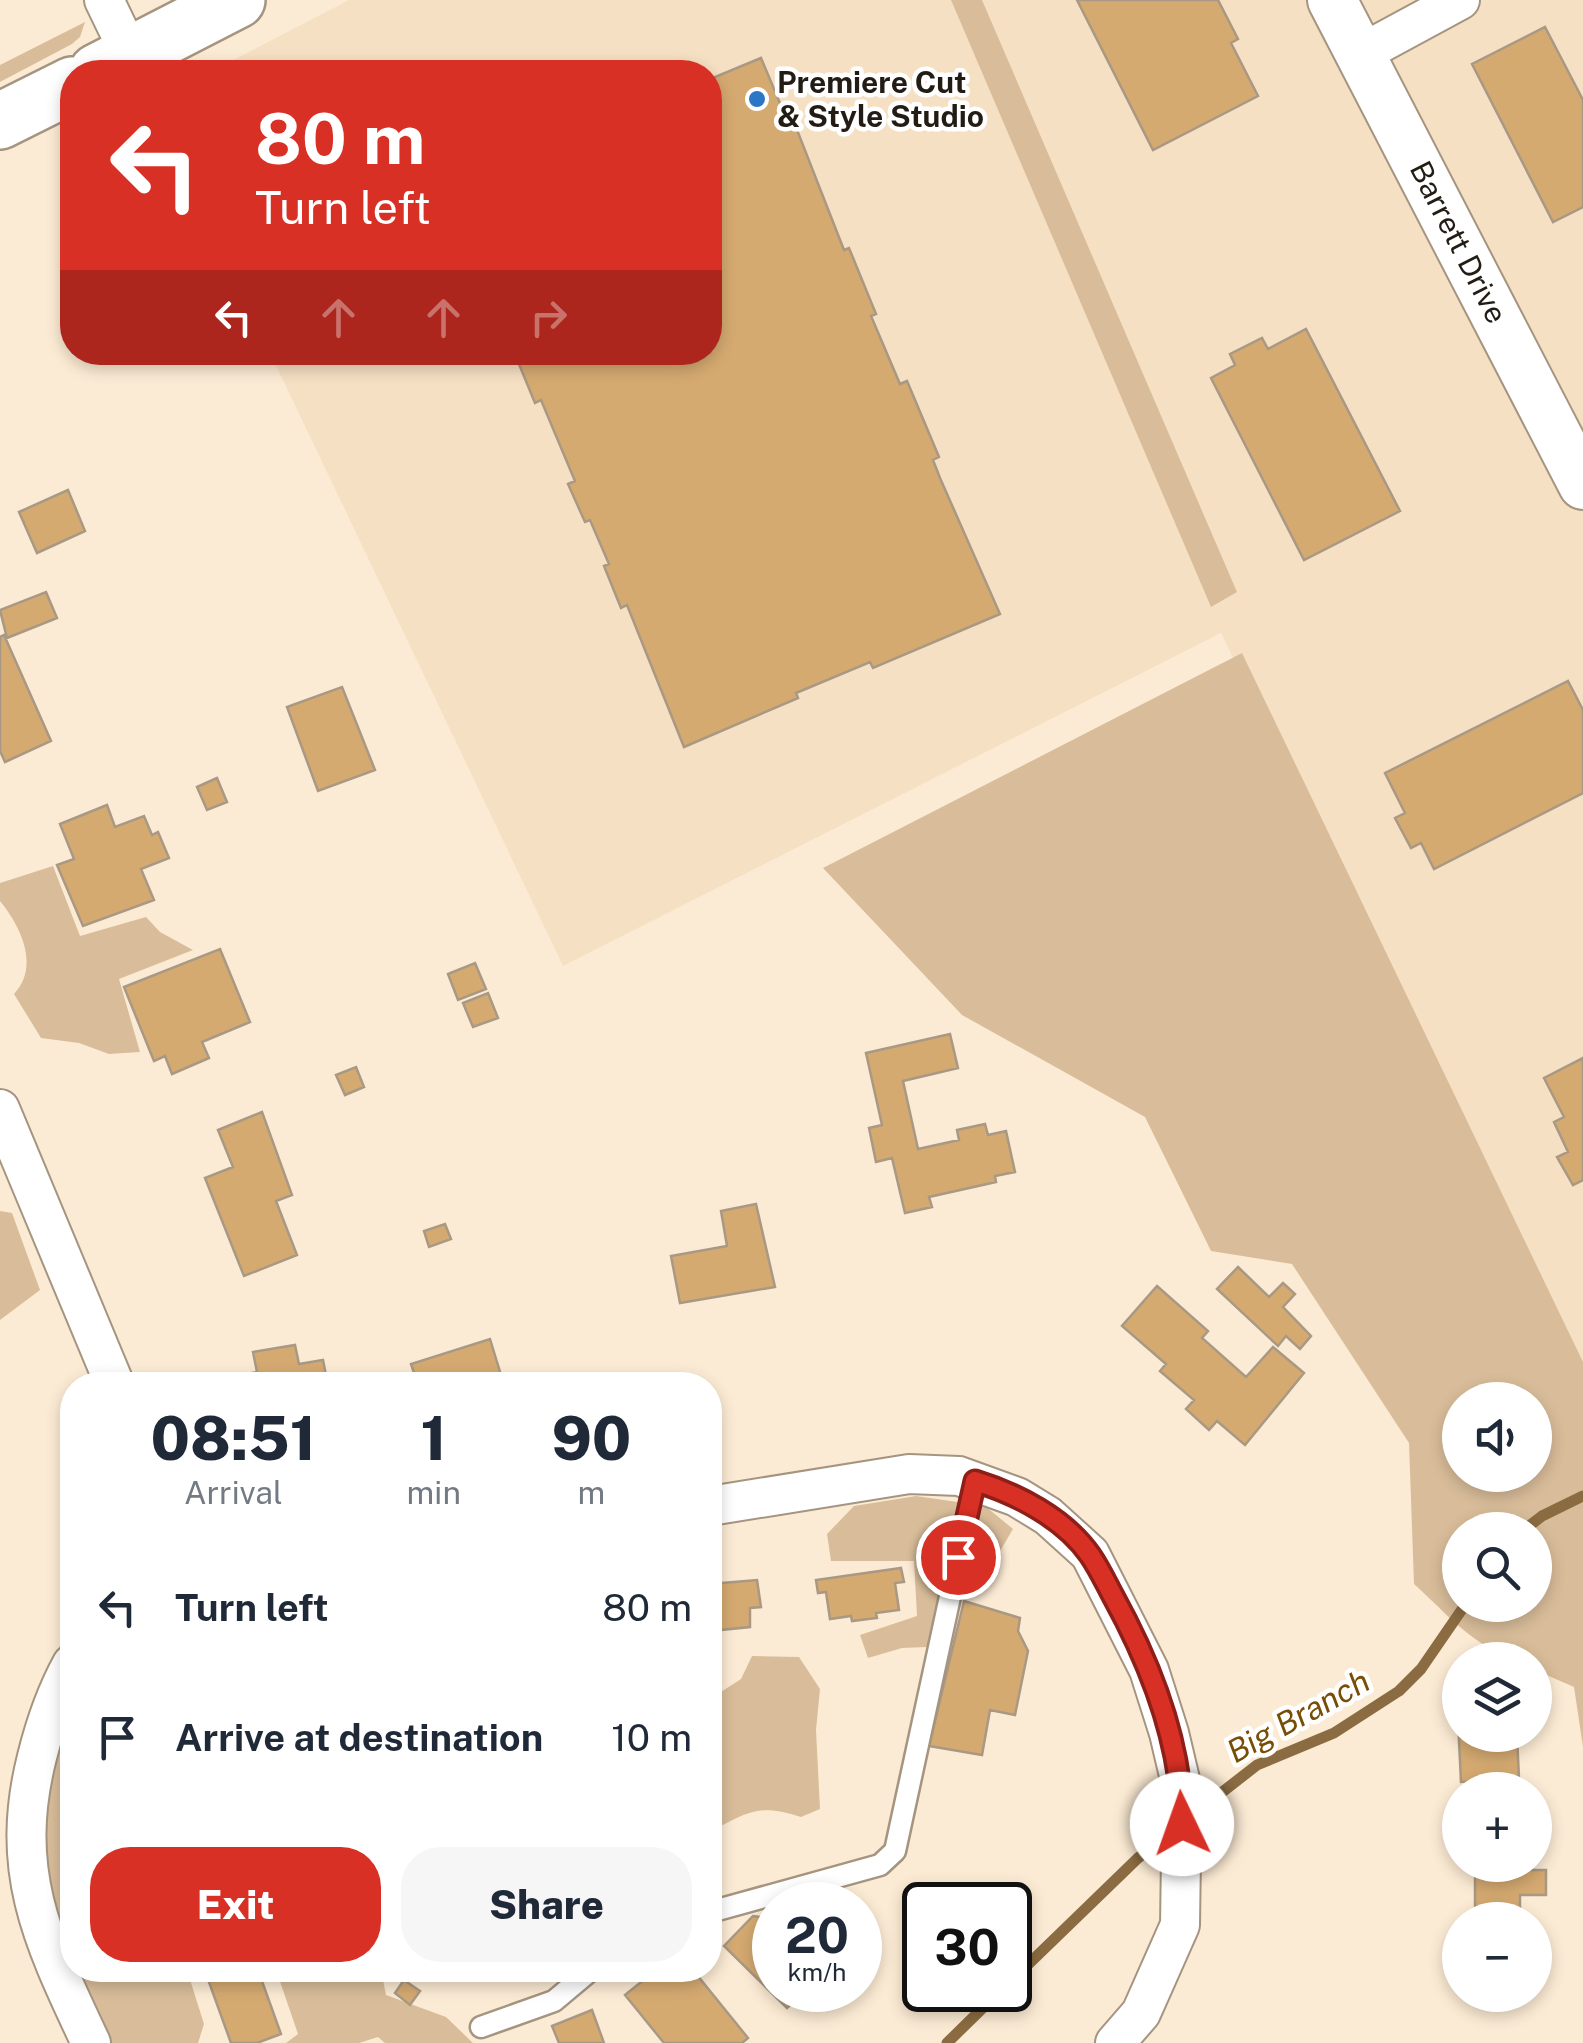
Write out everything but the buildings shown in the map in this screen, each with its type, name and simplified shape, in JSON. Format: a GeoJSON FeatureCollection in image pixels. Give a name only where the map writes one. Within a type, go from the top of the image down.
{"type":"FeatureCollection","features":[{"type":"Feature","properties":{"kind":"main road"},"geometry":{"type":"LineString","coordinates":[[122,60],[237,0]]}},
{"type":"Feature","properties":{"kind":"main road"},"geometry":{"type":"LineString","coordinates":[[0,121],[60,91]]}},
{"type":"Feature","properties":{"kind":"street"},"geometry":{"type":"LineString","coordinates":[[104,0],[113,60]]}},
{"type":"Feature","properties":{"kind":"street","name":"Barrett Drive"},"geometry":{"type":"LineString","coordinates":[[1332,0],[1583,485]]}},
{"type":"Feature","properties":{"kind":"street"},"geometry":{"type":"LineString","coordinates":[[1362,53],[1460,0]]}},
{"type":"Feature","properties":{"kind":"street"},"geometry":{"type":"LineString","coordinates":[[0,1110],[110,1372]]}},
{"type":"Feature","properties":{"kind":"street"},"geometry":{"type":"LineString","coordinates":[[722,1504],[908,1474],[959,1476],[1006,1490],[1048,1516],[1090,1554],[1149,1670],[1182,1788],[1180,1924],[1141,2013],[1115,2043]]}},
{"type":"Feature","properties":{"kind":"street"},"geometry":{"type":"LineString","coordinates":[[60,1693],[43,1734],[28,1793],[24,1852],[33,1903],[60,1977]]}},
{"type":"Feature","properties":{"kind":"street"},"geometry":{"type":"LineString","coordinates":[[62,1982],[90,2043]]}},
{"type":"Feature","properties":{"kind":"lane"},"geometry":{"type":"LineString","coordinates":[[722,1909],[880,1865],[895,1851],[975,1481]]}},
{"type":"Feature","properties":{"kind":"lane"},"geometry":{"type":"LineString","coordinates":[[481,2028],[554,2001],[577,1982]]}},
{"type":"Feature","properties":{"kind":"shaded area"},"geometry":{"type":"Polygon","coordinates":[[[349,0],[1583,0],[1583,1396],[1552,1399],[1552,1382],[1528,1382],[1249,691],[1221,633],[563,966],[276,365],[722,365],[722,60],[233,60],[349,0]]]}},
{"type":"Feature","properties":{"kind":"shaded area"},"geometry":{"type":"Polygon","coordinates":[[[951,0],[982,0],[1237,592],[1211,607],[951,0]]]}},
{"type":"Feature","properties":{"kind":"shaded area"},"geometry":{"type":"Polygon","coordinates":[[[85,22],[80,37],[72,44],[0,82],[0,65],[85,22]]]}},
{"type":"Feature","properties":{"kind":"shaded area"},"geometry":{"type":"Polygon","coordinates":[[[1242,653],[1583,1362],[1583,1747],[1574,1687],[1552,1677],[1552,1642],[1480,1642],[1454,1622],[1552,1622],[1552,1512],[1442,1512],[1442,1611],[1414,1584],[1409,1443],[1292,1264],[1211,1251],[1145,1117],[962,1015],[823,868],[1242,653]]]}},
{"type":"Feature","properties":{"kind":"shaded area"},"geometry":{"type":"Polygon","coordinates":[[[53,866],[80,936],[146,917],[160,932],[193,950],[119,979],[140,1052],[109,1054],[79,1043],[41,1038],[14,994],[22,983],[27,959],[21,934],[0,901],[0,883],[53,866]]]}},
{"type":"Feature","properties":{"kind":"shaded area"},"geometry":{"type":"Polygon","coordinates":[[[0,1211],[12,1213],[40,1290],[0,1320],[0,1211]]]}},
{"type":"Feature","properties":{"kind":"shaded area"},"geometry":{"type":"Polygon","coordinates":[[[916,1496],[985,1506],[1013,1529],[993,1563],[970,1577],[962,1597],[927,1647],[902,1648],[868,1658],[860,1635],[917,1616],[914,1561],[831,1561],[827,1534],[854,1506],[916,1496]]]}},
{"type":"Feature","properties":{"kind":"shaded area"},"geometry":{"type":"Polygon","coordinates":[[[752,1656],[799,1657],[820,1689],[816,1730],[820,1809],[801,1817],[759,1811],[722,1826],[722,1691],[741,1679],[752,1656]]]}},
{"type":"Feature","properties":{"kind":"shaded area"},"geometry":{"type":"Polygon","coordinates":[[[60,1746],[60,1930],[42,1875],[46,1760],[60,1746]]]}},
{"type":"Feature","properties":{"kind":"shaded area"},"geometry":{"type":"Polygon","coordinates":[[[80,1982],[191,1982],[204,2024],[198,2043],[109,2043],[80,1982]]]}},
{"type":"Feature","properties":{"kind":"shaded area"},"geometry":{"type":"Polygon","coordinates":[[[280,1982],[383,1982],[386,1995],[446,2017],[473,2043],[385,2043],[378,2037],[359,2043],[286,2043],[298,2034],[280,1982]]]}},
{"type":"Feature","properties":{"kind":"waterway","name":"Big Branch"},"geometry":{"type":"LineString","coordinates":[[1550,1512],[1583,1496]]}},
{"type":"Feature","properties":{"kind":"waterway","name":"Big Branch"},"geometry":{"type":"LineString","coordinates":[[1189,1818],[1257,1765],[1334,1733],[1399,1691],[1421,1669],[1453,1622]]}},
{"type":"Feature","properties":{"kind":"waterway","name":"Big Branch"},"geometry":{"type":"LineString","coordinates":[[1032,1961],[1138,1858],[1175,1830]]}},
{"type":"Feature","properties":{"kind":"waterway","name":"Big Branch"},"geometry":{"type":"LineString","coordinates":[[947,2043],[979,2012]]}},
{"type":"Feature","properties":{"kind":"place","name":"Premiere Cut & Style Studio"},"geometry":{"type":"Point","coordinates":[757,99]}},
{"type":"Feature","properties":{"kind":"route"},"geometry":{"type":"LineString","coordinates":[[958,1557],[975,1481],[1006,1490],[1048,1516],[1090,1554],[1149,1670],[1182,1788],[1182,1824]]}}]}
